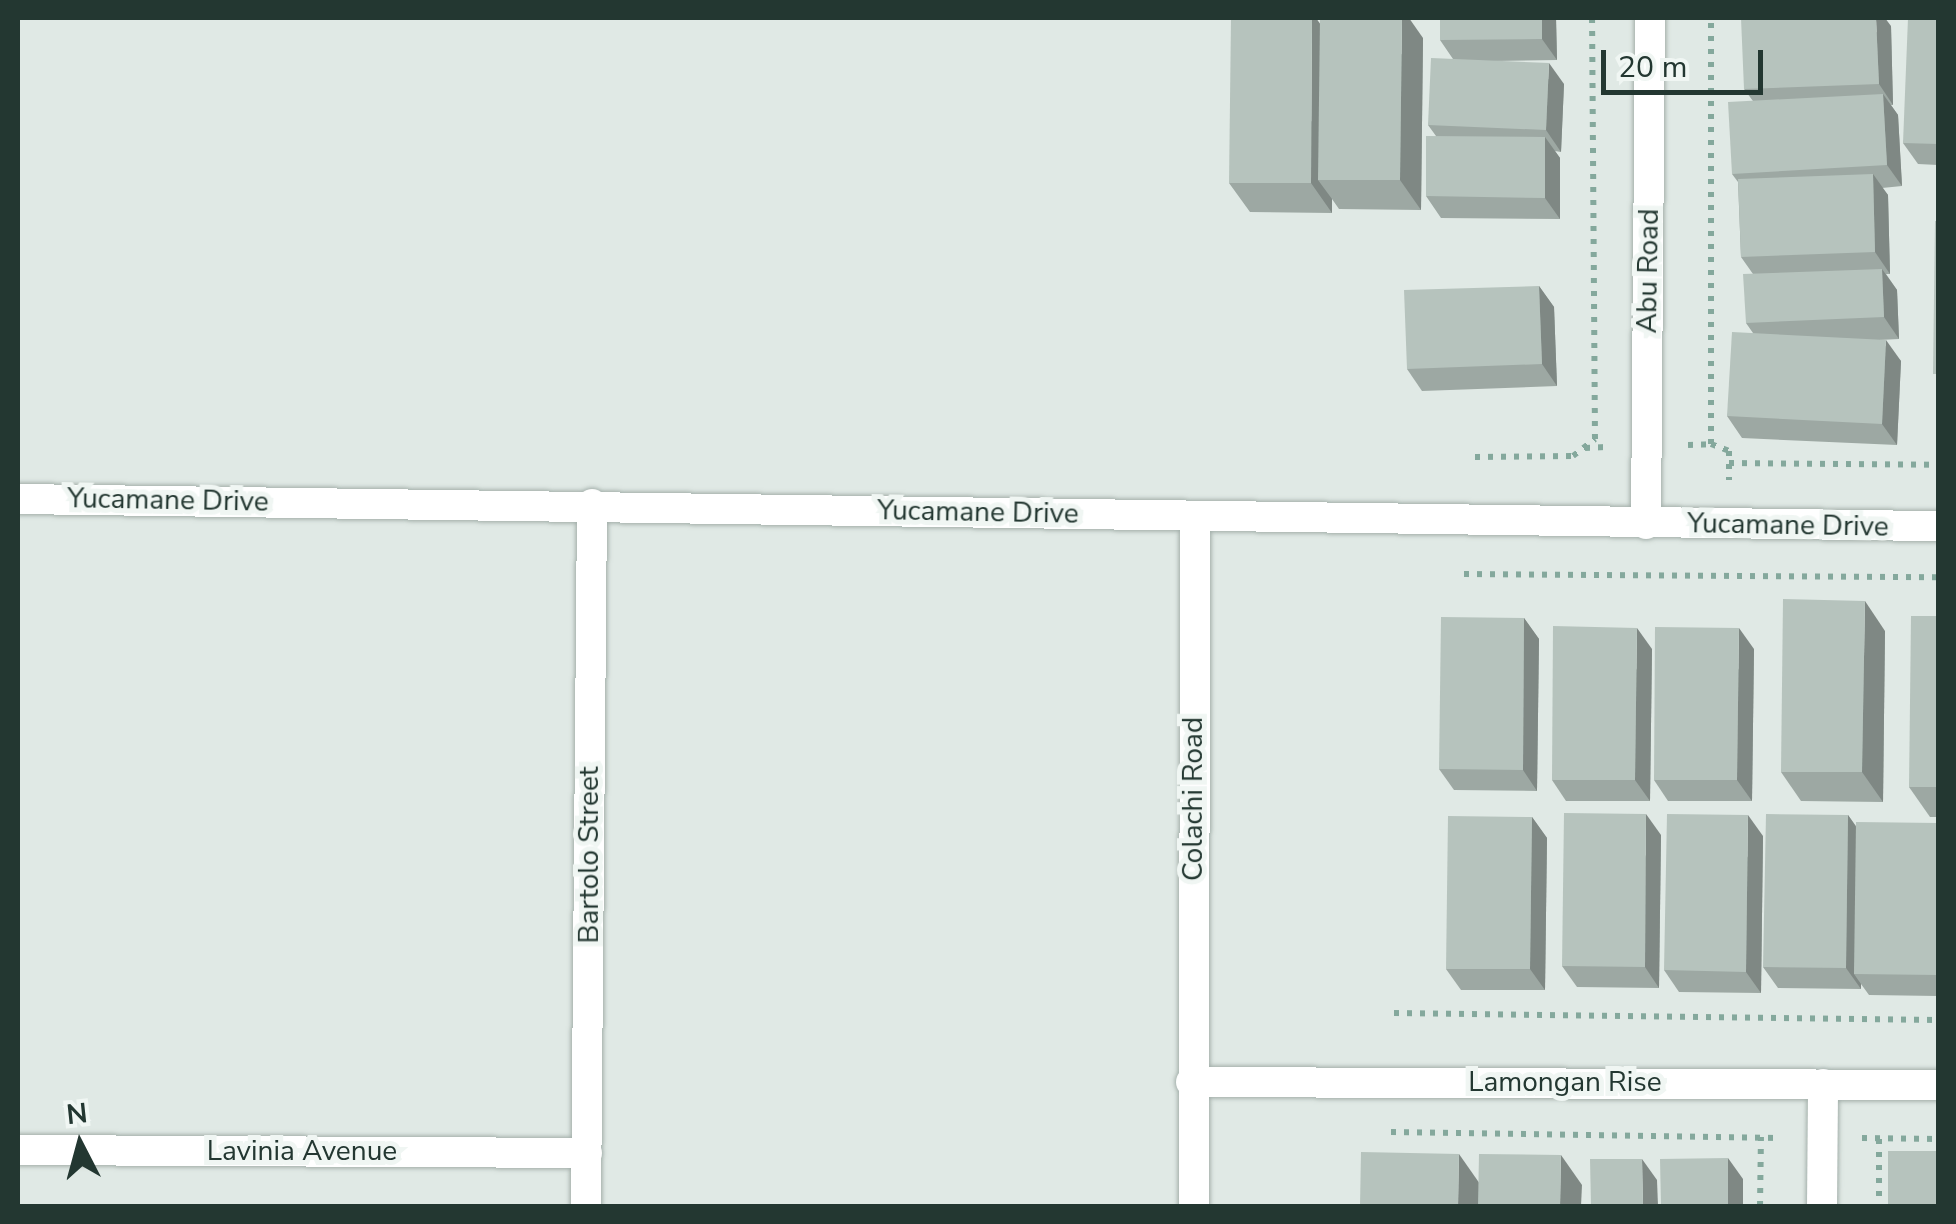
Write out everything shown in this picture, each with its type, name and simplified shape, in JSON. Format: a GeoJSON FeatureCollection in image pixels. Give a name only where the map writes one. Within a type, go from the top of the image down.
{"type":"FeatureCollection","features":[{"type":"Feature","properties":{"kind":"street","name":"Abu Road"},"geometry":{"type":"LineString","coordinates":[[1646,524],[1650,18]]}},
{"type":"Feature","properties":{"kind":"street","name":"Yucamane Drive"},"geometry":{"type":"LineString","coordinates":[[18,499],[592,504],[1195,517],[1938,526]]}},
{"type":"Feature","properties":{"kind":"street","name":"Bartolo Street"},"geometry":{"type":"LineString","coordinates":[[586,1206],[592,504]]}},
{"type":"Feature","properties":{"kind":"street","name":"Colachi Road"},"geometry":{"type":"LineString","coordinates":[[1194,1206],[1195,517]]}},
{"type":"Feature","properties":{"kind":"street","name":"Lamongan Rise"},"geometry":{"type":"LineString","coordinates":[[1192,1082],[1938,1085]]}},
{"type":"Feature","properties":{"kind":"street"},"geometry":{"type":"LineString","coordinates":[[1822,1206],[1823,1084]]}},
{"type":"Feature","properties":{"kind":"street","name":"Lavinia Avenue"},"geometry":{"type":"LineString","coordinates":[[18,1150],[587,1152]]}},
{"type":"Feature","properties":{"kind":"path"},"geometry":{"type":"LineString","coordinates":[[1475,456],[1573,456],[1594,440],[1592,18]]}},
{"type":"Feature","properties":{"kind":"path"},"geometry":{"type":"LineString","coordinates":[[1585,448],[1646,443],[1711,444],[1710,18]]}},
{"type":"Feature","properties":{"kind":"path"},"geometry":{"type":"LineString","coordinates":[[1729,463],[1938,465]]}},
{"type":"Feature","properties":{"kind":"path"},"geometry":{"type":"LineString","coordinates":[[1464,574],[1938,577]]}},
{"type":"Feature","properties":{"kind":"path"},"geometry":{"type":"LineString","coordinates":[[1394,1014],[1938,1020]]}},
{"type":"Feature","properties":{"kind":"path"},"geometry":{"type":"LineString","coordinates":[[1391,1132],[1938,1139]]}},
{"type":"Feature","properties":{"kind":"path"},"geometry":{"type":"LineString","coordinates":[[1760,1137],[1760,1206]]}},
{"type":"Feature","properties":{"kind":"path"},"geometry":{"type":"LineString","coordinates":[[1879,1139],[1879,1206]]}},
{"type":"Feature","properties":{"kind":"building"},"geometry":{"type":"Polygon","coordinates":[[[1231,18],[1312,18],[1311,183],[1229,183],[1231,18]]]}},
{"type":"Feature","properties":{"kind":"building"},"geometry":{"type":"Polygon","coordinates":[[[1320,18],[1402,18],[1400,180],[1318,180],[1320,18]]]}},
{"type":"Feature","properties":{"kind":"building"},"geometry":{"type":"Polygon","coordinates":[[[1440,18],[1542,18],[1542,39],[1440,40],[1440,18]]]}},
{"type":"Feature","properties":{"kind":"building"},"geometry":{"type":"Polygon","coordinates":[[[1741,18],[1876,18],[1879,84],[1744,89],[1741,18]]]}},
{"type":"Feature","properties":{"kind":"building"},"geometry":{"type":"Polygon","coordinates":[[[1908,18],[1938,18],[1938,144],[1903,143],[1908,18]]]}},
{"type":"Feature","properties":{"kind":"building"},"geometry":{"type":"Polygon","coordinates":[[[1431,58],[1549,63],[1546,130],[1428,125],[1431,58]]]}},
{"type":"Feature","properties":{"kind":"building"},"geometry":{"type":"Polygon","coordinates":[[[1883,94],[1887,165],[1732,174],[1728,102],[1883,94]]]}},
{"type":"Feature","properties":{"kind":"building"},"geometry":{"type":"Polygon","coordinates":[[[1426,136],[1545,137],[1545,198],[1426,196],[1426,136]]]}},
{"type":"Feature","properties":{"kind":"building"},"geometry":{"type":"Polygon","coordinates":[[[1873,174],[1875,252],[1741,257],[1738,179],[1873,174]]]}},
{"type":"Feature","properties":{"kind":"building"},"geometry":{"type":"Polygon","coordinates":[[[1938,221],[1938,374],[1933,374],[1938,221]]]}},
{"type":"Feature","properties":{"kind":"building"},"geometry":{"type":"Polygon","coordinates":[[[1882,269],[1884,317],[1746,323],[1743,274],[1882,269]]]}},
{"type":"Feature","properties":{"kind":"building"},"geometry":{"type":"Polygon","coordinates":[[[1539,286],[1542,364],[1407,369],[1404,290],[1539,286]]]}},
{"type":"Feature","properties":{"kind":"building"},"geometry":{"type":"Polygon","coordinates":[[[1732,332],[1886,340],[1882,424],[1727,416],[1732,332]]]}},
{"type":"Feature","properties":{"kind":"building"},"geometry":{"type":"Polygon","coordinates":[[[1783,599],[1865,601],[1862,772],[1781,772],[1783,599]]]}},
{"type":"Feature","properties":{"kind":"building"},"geometry":{"type":"Polygon","coordinates":[[[1911,616],[1938,616],[1938,787],[1909,787],[1911,616]]]}},
{"type":"Feature","properties":{"kind":"building"},"geometry":{"type":"Polygon","coordinates":[[[1441,617],[1524,618],[1523,770],[1439,769],[1441,617]]]}},
{"type":"Feature","properties":{"kind":"building"},"geometry":{"type":"Polygon","coordinates":[[[1553,626],[1637,628],[1635,780],[1552,780],[1553,626]]]}},
{"type":"Feature","properties":{"kind":"building"},"geometry":{"type":"Polygon","coordinates":[[[1655,627],[1739,628],[1737,780],[1654,780],[1655,627]]]}},
{"type":"Feature","properties":{"kind":"building"},"geometry":{"type":"Polygon","coordinates":[[[1564,813],[1646,814],[1645,967],[1562,966],[1564,813]]]}},
{"type":"Feature","properties":{"kind":"building"},"geometry":{"type":"Polygon","coordinates":[[[1667,814],[1748,815],[1746,972],[1664,970],[1667,814]]]}},
{"type":"Feature","properties":{"kind":"building"},"geometry":{"type":"Polygon","coordinates":[[[1766,814],[1848,815],[1846,968],[1763,967],[1766,814]]]}},
{"type":"Feature","properties":{"kind":"building"},"geometry":{"type":"Polygon","coordinates":[[[1448,816],[1532,817],[1530,969],[1446,969],[1448,816]]]}},
{"type":"Feature","properties":{"kind":"building"},"geometry":{"type":"Polygon","coordinates":[[[1856,822],[1938,823],[1938,975],[1854,974],[1856,822]]]}},
{"type":"Feature","properties":{"kind":"building"},"geometry":{"type":"Polygon","coordinates":[[[1888,1151],[1938,1151],[1938,1206],[1888,1206],[1888,1151]]]}},
{"type":"Feature","properties":{"kind":"building"},"geometry":{"type":"Polygon","coordinates":[[[1361,1152],[1459,1154],[1458,1206],[1360,1206],[1361,1152]]]}},
{"type":"Feature","properties":{"kind":"building"},"geometry":{"type":"Polygon","coordinates":[[[1479,1154],[1561,1155],[1560,1206],[1478,1206],[1479,1154]]]}},
{"type":"Feature","properties":{"kind":"building"},"geometry":{"type":"Polygon","coordinates":[[[1728,1158],[1728,1206],[1661,1206],[1660,1159],[1728,1158]]]}},
{"type":"Feature","properties":{"kind":"building"},"geometry":{"type":"Polygon","coordinates":[[[1590,1159],[1642,1159],[1643,1206],[1591,1206],[1590,1159]]]}}]}
